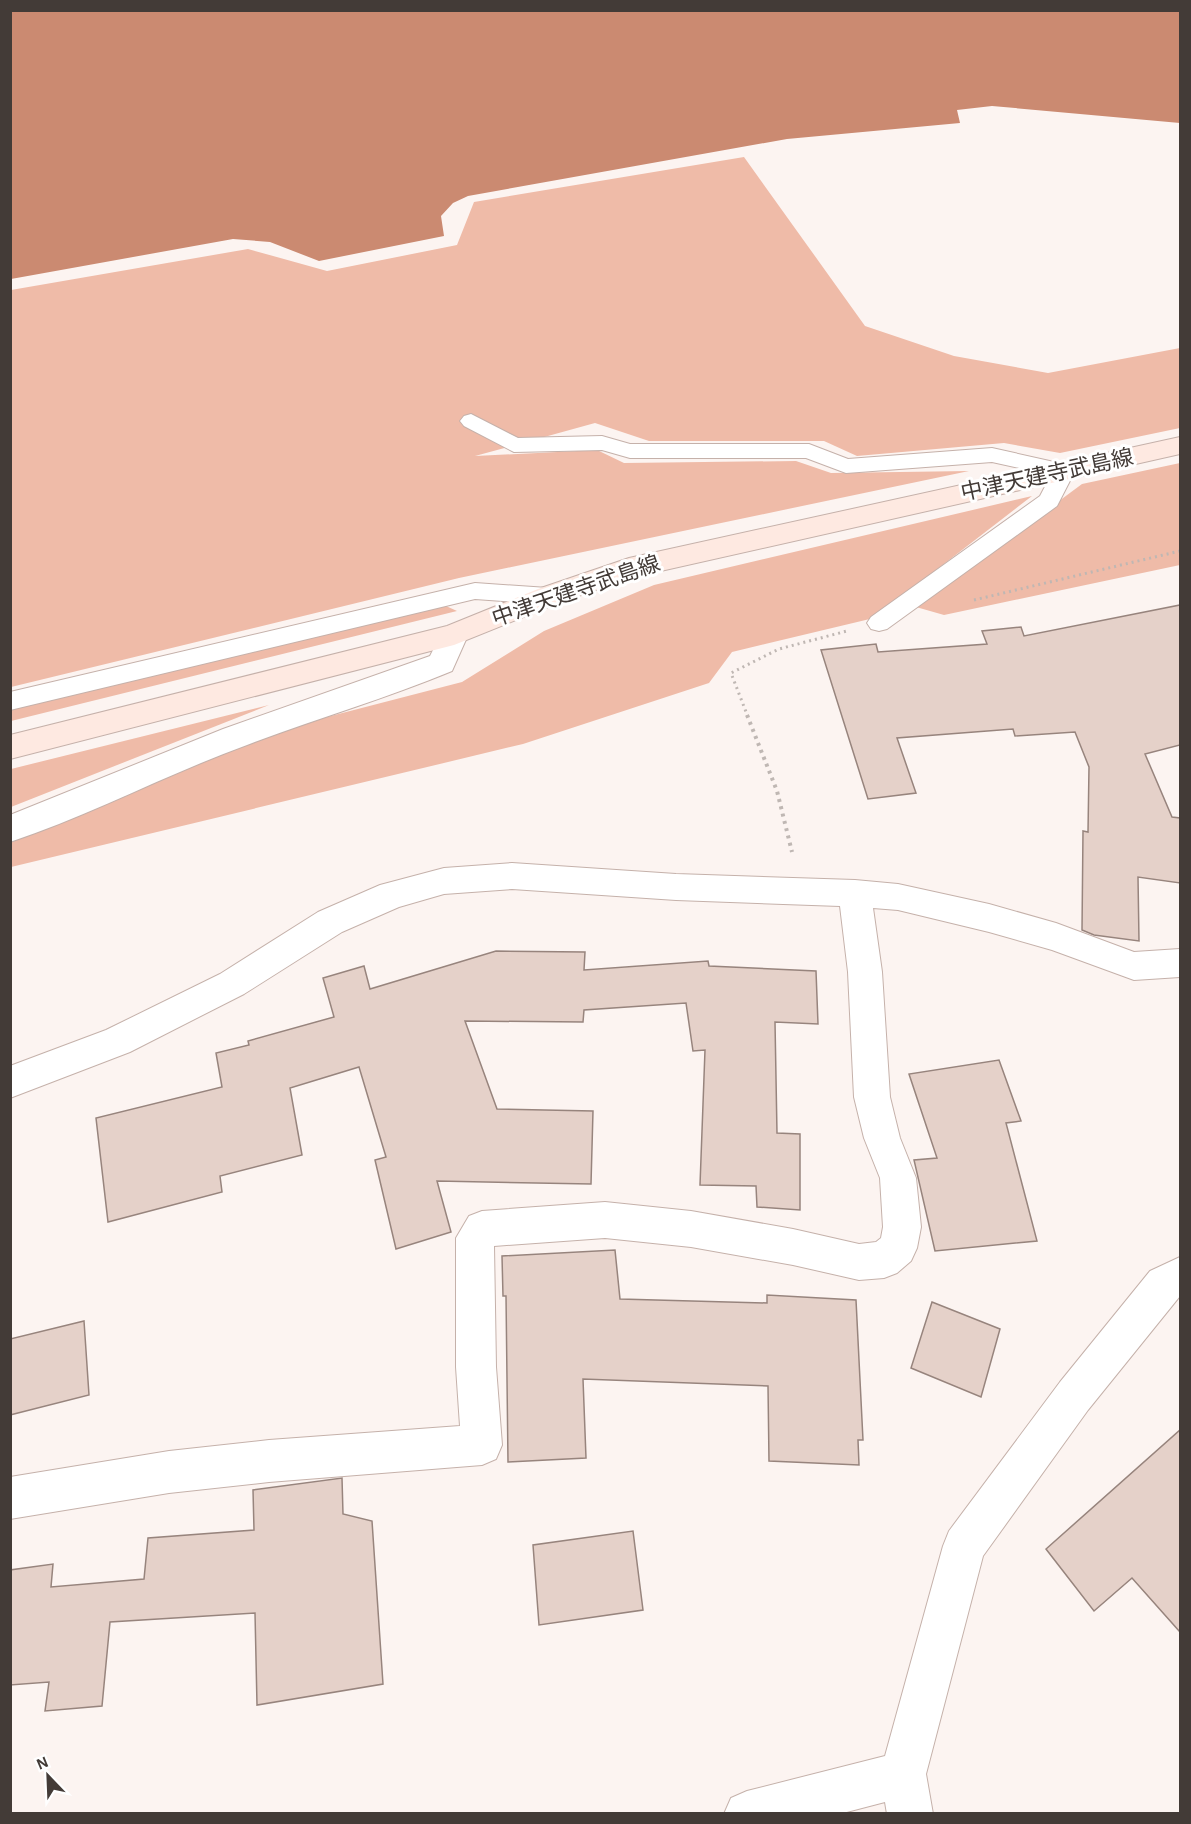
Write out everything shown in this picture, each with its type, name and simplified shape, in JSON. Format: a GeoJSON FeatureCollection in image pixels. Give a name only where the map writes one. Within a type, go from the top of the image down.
{"type":"FeatureCollection","features":[{"type":"Feature","properties":{"kind":"main road","name":"中津天建寺武島線"},"geometry":{"type":"LineString","coordinates":[[10,747],[454,635],[548,596],[628,568],[1180,446]]}},
{"type":"Feature","properties":{"kind":"street"},"geometry":{"type":"LineString","coordinates":[[10,829],[151,773],[234,736],[408,677],[442,663],[454,635]]}},
{"type":"Feature","properties":{"kind":"street"},"geometry":{"type":"LineString","coordinates":[[10,1082],[118,1041],[232,984],[330,922],[392,895],[444,881],[512,876],[676,887],[855,893],[898,897],[989,918],[1056,937],[1134,966],[1180,963]]}},
{"type":"Feature","properties":{"kind":"street"},"geometry":{"type":"LineString","coordinates":[[10,1497],[170,1472],[269,1461],[482,1445],[476,1367],[475,1238],[482,1229],[605,1220],[691,1229],[794,1246],[859,1262],[884,1260],[898,1248],[902,1227],[898,1178],[882,1138],[872,1097],[865,972],[855,893]]}},
{"type":"Feature","properties":{"kind":"street"},"geometry":{"type":"LineString","coordinates":[[747,1814],[906,1794],[964,1546],[1081,1388],[1164,1284],[1180,1276]]}},
{"type":"Feature","properties":{"kind":"lane"},"geometry":{"type":"LineString","coordinates":[[471,421],[514,445],[602,442],[630,451],[809,451],[846,466],[992,455],[1064,471],[1049,501],[879,623]]}},
{"type":"Feature","properties":{"kind":"lane"},"geometry":{"type":"LineString","coordinates":[[10,701],[474,591],[548,596]]}},
{"type":"Feature","properties":{"kind":"path"},"geometry":{"type":"LineString","coordinates":[[972,601],[1180,551]]}},
{"type":"Feature","properties":{"kind":"path"},"geometry":{"type":"LineString","coordinates":[[802,891],[777,791],[731,674],[779,649],[879,623]]}},
{"type":"Feature","properties":{"kind":"shaded area"},"geometry":{"type":"Polygon","coordinates":[[[11,10],[1180,11],[1180,123],[992,106],[957,110],[960,123],[787,139],[468,196],[453,203],[441,216],[444,236],[319,261],[270,242],[233,239],[11,279],[11,10]]]}},
{"type":"Feature","properties":{"kind":"shaded area"},"geometry":{"type":"Polygon","coordinates":[[[744,157],[865,326],[954,356],[1048,373],[1180,348],[1180,428],[1060,453],[1004,443],[857,456],[824,441],[649,441],[595,423],[475,456],[597,450],[624,463],[796,461],[831,473],[969,471],[459,578],[11,687],[11,290],[248,249],[327,271],[457,245],[474,202],[744,157]]]}},
{"type":"Feature","properties":{"kind":"shaded area"},"geometry":{"type":"Polygon","coordinates":[[[1180,463],[1180,565],[944,615],[916,607],[1082,484],[1180,463]]]}},
{"type":"Feature","properties":{"kind":"shaded area"},"geometry":{"type":"Polygon","coordinates":[[[1032,496],[874,618],[732,652],[709,683],[523,744],[11,867],[10,843],[269,732],[462,682],[544,631],[654,585],[1032,496]]]}},
{"type":"Feature","properties":{"kind":"shaded area"},"geometry":{"type":"Polygon","coordinates":[[[446,606],[457,611],[11,721],[10,710],[446,606]]]}},
{"type":"Feature","properties":{"kind":"shaded area"},"geometry":{"type":"Polygon","coordinates":[[[269,705],[11,807],[11,769],[269,705]]]}},
{"type":"Feature","properties":{"kind":"building"},"geometry":{"type":"Polygon","coordinates":[[[1180,605],[1180,745],[1145,754],[1172,817],[1180,818],[1180,883],[1138,877],[1139,941],[1094,935],[1082,930],[1083,831],[1088,832],[1089,767],[1075,732],[1015,736],[1013,729],[897,738],[916,793],[868,799],[821,650],[876,644],[878,652],[987,644],[982,631],[1021,627],[1024,636],[1180,605]]]}},
{"type":"Feature","properties":{"kind":"building"},"geometry":{"type":"Polygon","coordinates":[[[496,951],[585,952],[584,970],[708,961],[709,966],[816,971],[818,1024],[775,1022],[777,1133],[800,1134],[800,1210],[757,1207],[756,1186],[700,1185],[705,1050],[693,1051],[686,1003],[584,1010],[583,1022],[465,1021],[497,1109],[593,1111],[591,1184],[437,1181],[451,1232],[396,1249],[375,1160],[386,1157],[359,1067],[290,1088],[302,1155],[220,1176],[222,1192],[108,1222],[96,1118],[222,1087],[216,1053],[249,1045],[248,1041],[334,1017],[323,978],[364,966],[370,989],[496,951]]]}},
{"type":"Feature","properties":{"kind":"building"},"geometry":{"type":"Polygon","coordinates":[[[999,1060],[1021,1121],[1006,1123],[1037,1241],[935,1251],[914,1160],[937,1158],[909,1074],[999,1060]]]}},
{"type":"Feature","properties":{"kind":"building"},"geometry":{"type":"Polygon","coordinates":[[[615,1250],[620,1299],[767,1303],[767,1295],[856,1300],[863,1440],[858,1440],[859,1465],[769,1461],[768,1386],[583,1379],[586,1458],[508,1462],[506,1296],[503,1296],[502,1256],[615,1250]]]}},
{"type":"Feature","properties":{"kind":"building"},"geometry":{"type":"Polygon","coordinates":[[[932,1302],[1000,1329],[981,1397],[911,1368],[932,1302]]]}},
{"type":"Feature","properties":{"kind":"building"},"geometry":{"type":"Polygon","coordinates":[[[84,1321],[89,1395],[10,1415],[10,1339],[84,1321]]]}},
{"type":"Feature","properties":{"kind":"building"},"geometry":{"type":"Polygon","coordinates":[[[1180,1430],[1180,1632],[1132,1578],[1094,1611],[1046,1549],[1180,1430]]]}},
{"type":"Feature","properties":{"kind":"building"},"geometry":{"type":"Polygon","coordinates":[[[342,1478],[343,1514],[372,1521],[383,1684],[257,1705],[255,1613],[110,1622],[102,1706],[45,1711],[49,1682],[10,1685],[10,1570],[53,1564],[51,1587],[144,1579],[148,1538],[254,1530],[253,1490],[342,1478]]]}},
{"type":"Feature","properties":{"kind":"building"},"geometry":{"type":"Polygon","coordinates":[[[633,1531],[643,1610],[539,1625],[533,1545],[633,1531]]]}}]}
